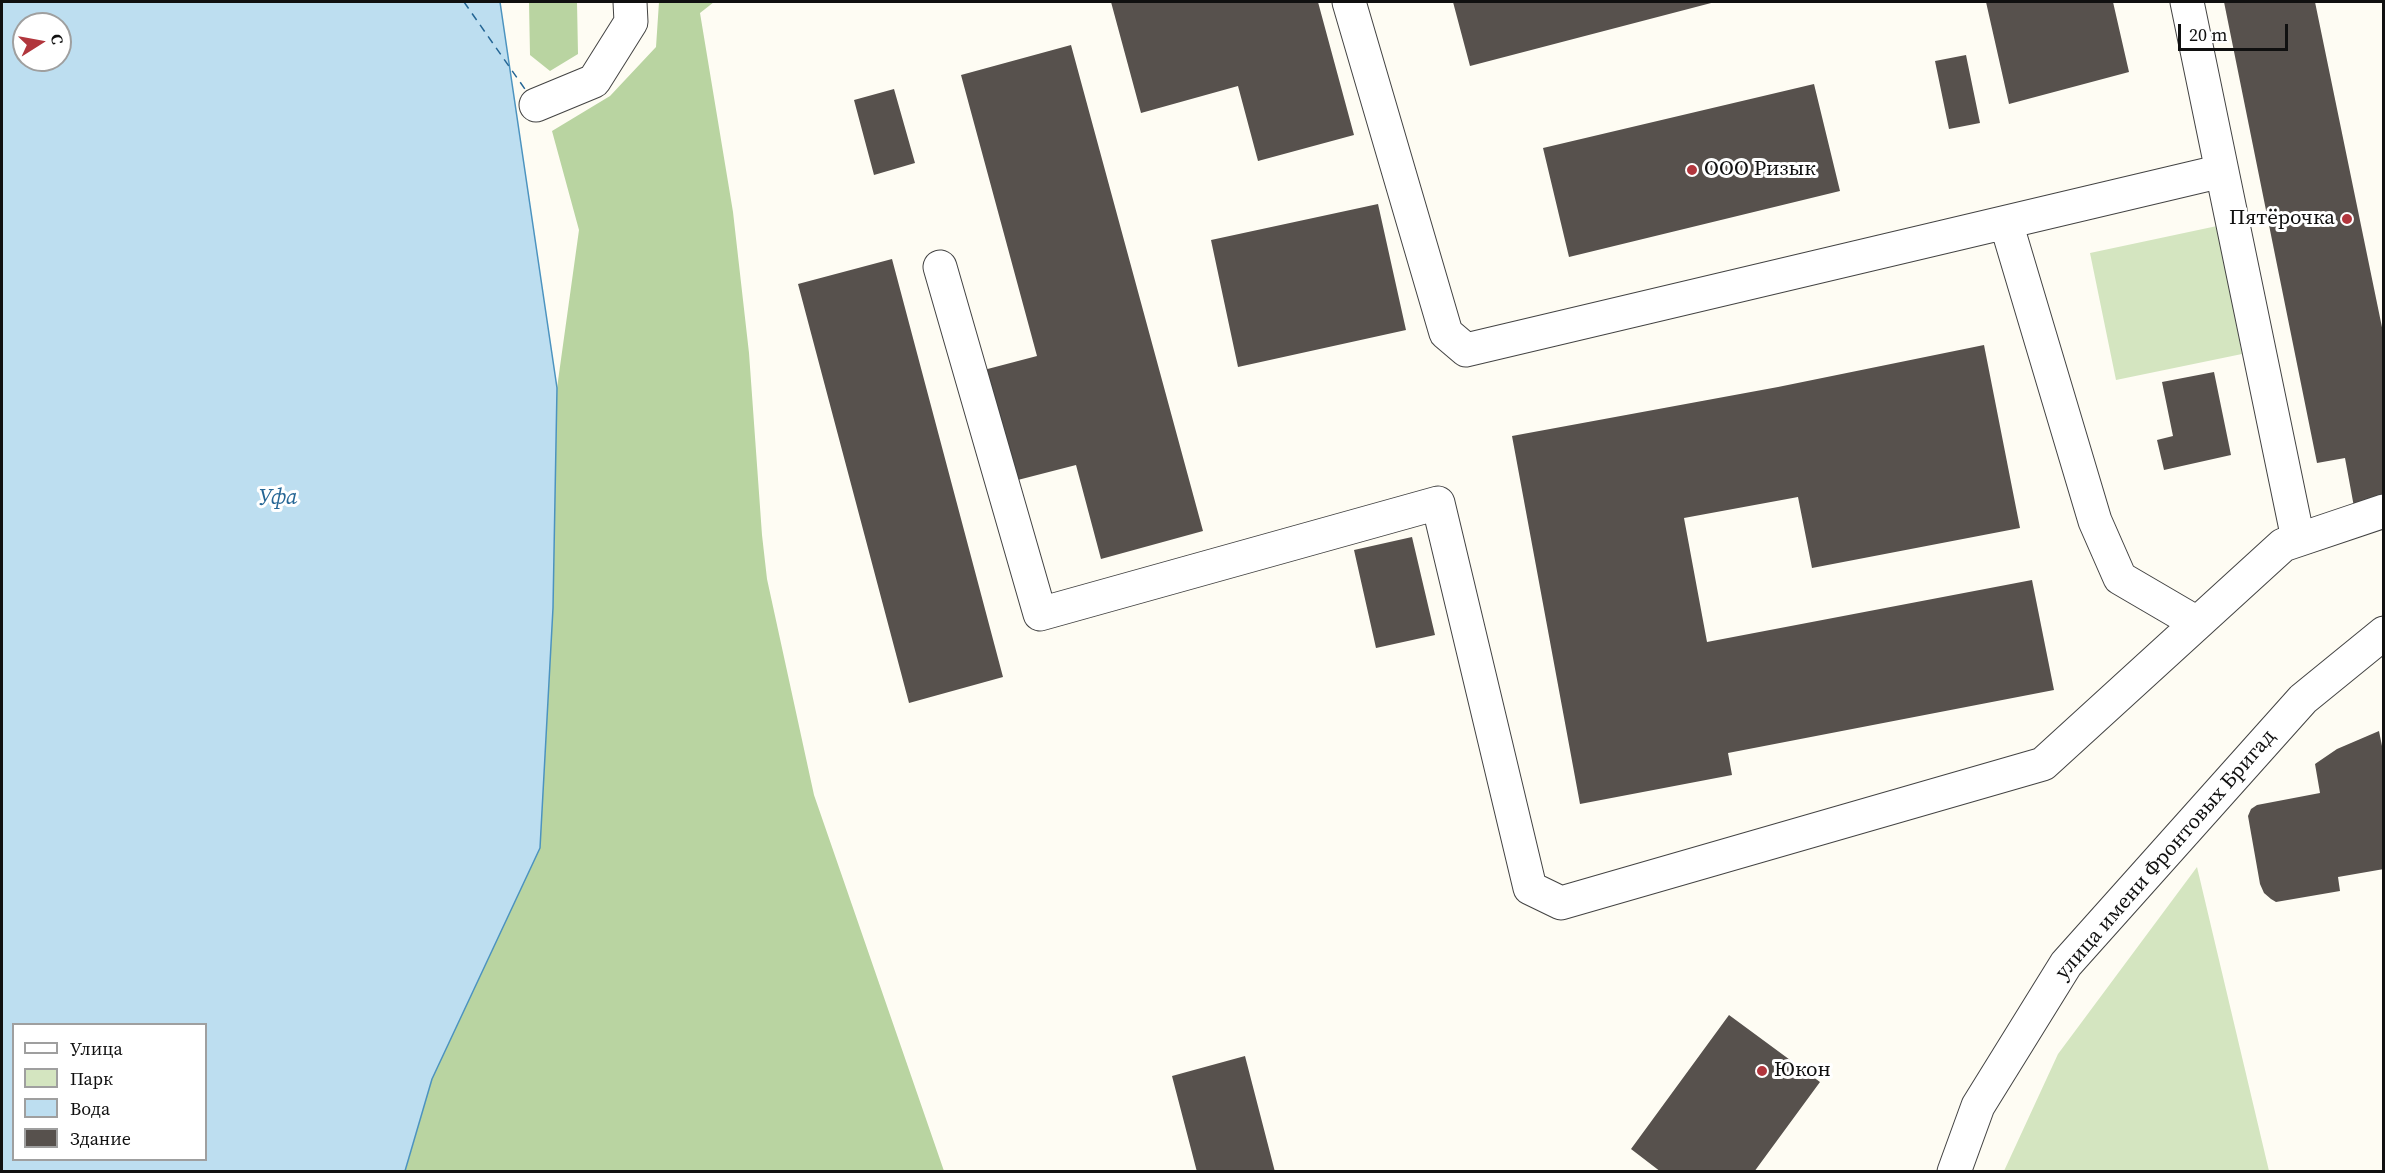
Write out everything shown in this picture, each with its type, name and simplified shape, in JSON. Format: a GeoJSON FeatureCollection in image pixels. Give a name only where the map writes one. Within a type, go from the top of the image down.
{"type":"FeatureCollection","features":[{"type":"Feature","properties":{"kind":"street"},"geometry":{"type":"LineString","coordinates":[[536,105],[594,81],[631,22],[630,2]]}},
{"type":"Feature","properties":{"kind":"street"},"geometry":{"type":"LineString","coordinates":[[1349,2],[1446,333],[1466,350],[2222,171]]}},
{"type":"Feature","properties":{"kind":"street"},"geometry":{"type":"LineString","coordinates":[[2187,2],[2298,539]]}},
{"type":"Feature","properties":{"kind":"street"},"geometry":{"type":"LineString","coordinates":[[2010,236],[2095,521],[2120,578],[2196,623]]}},
{"type":"Feature","properties":{"kind":"street"},"geometry":{"type":"LineString","coordinates":[[940,267],[1040,614],[1437,503],[1530,888],[1561,903],[2043,764],[2283,544],[2384,511]]}},
{"type":"Feature","properties":{"kind":"street","name":"улица имени Фронтовых Бригад"},"geometry":{"type":"LineString","coordinates":[[1954,1172],[1978,1106],[2066,963],[2303,699],[2384,633]]}},
{"type":"Feature","properties":{"kind":"green space"},"geometry":{"type":"Polygon","coordinates":[[[529,2],[577,2],[578,54],[550,71],[530,55],[529,2]]]}},
{"type":"Feature","properties":{"kind":"green space"},"geometry":{"type":"Polygon","coordinates":[[[659,2],[714,2],[700,13],[733,212],[749,353],[767,579],[814,795],[944,1171],[405,1172],[432,1079],[553,608],[557,388],[579,230],[552,131],[610,96],[656,47],[659,2]]]}},
{"type":"Feature","properties":{"kind":"green space"},"geometry":{"type":"Polygon","coordinates":[[[2217,226],[2242,354],[2116,380],[2090,253],[2217,226]]]}},
{"type":"Feature","properties":{"kind":"green space"},"geometry":{"type":"Polygon","coordinates":[[[2197,867],[2269,1171],[2004,1171],[2058,1054],[2197,867]]]}},
{"type":"Feature","properties":{"kind":"water","name":"Уфа"},"geometry":{"type":"Polygon","coordinates":[[[2,2],[500,2],[557,388],[553,608],[540,848],[432,1079],[405,1171],[2,1171],[2,2]]]}},
{"type":"Feature","properties":{"kind":"building"},"geometry":{"type":"Polygon","coordinates":[[[1111,2],[1318,2],[1354,135],[1258,161],[1238,86],[1141,113],[1111,2]]]}},
{"type":"Feature","properties":{"kind":"building"},"geometry":{"type":"Polygon","coordinates":[[[1453,2],[1715,2],[1470,66],[1453,2]]]}},
{"type":"Feature","properties":{"kind":"building"},"geometry":{"type":"Polygon","coordinates":[[[1986,2],[2113,2],[2129,72],[2009,104],[1986,2]]]}},
{"type":"Feature","properties":{"kind":"building"},"geometry":{"type":"Polygon","coordinates":[[[2224,2],[2315,2],[2384,337],[2384,501],[2354,507],[2345,458],[2317,463],[2224,2]]]}},
{"type":"Feature","properties":{"kind":"building"},"geometry":{"type":"Polygon","coordinates":[[[1071,45],[1203,531],[1101,559],[1076,465],[1010,482],[980,371],[1037,356],[961,75],[1071,45]]]}},
{"type":"Feature","properties":{"kind":"building"},"geometry":{"type":"Polygon","coordinates":[[[1966,55],[1980,123],[1949,129],[1935,61],[1966,55]]]}},
{"type":"Feature","properties":{"kind":"building","name":"ООО Ризык"},"geometry":{"type":"Polygon","coordinates":[[[1814,84],[1840,191],[1569,257],[1543,148],[1814,84]]]}},
{"type":"Feature","properties":{"kind":"building"},"geometry":{"type":"Polygon","coordinates":[[[894,89],[915,163],[874,175],[854,100],[894,89]]]}},
{"type":"Feature","properties":{"kind":"building"},"geometry":{"type":"Polygon","coordinates":[[[1378,204],[1406,330],[1238,367],[1211,240],[1378,204]]]}},
{"type":"Feature","properties":{"kind":"building"},"geometry":{"type":"Polygon","coordinates":[[[892,259],[1003,677],[909,703],[798,284],[892,259]]]}},
{"type":"Feature","properties":{"kind":"building"},"geometry":{"type":"Polygon","coordinates":[[[1984,345],[2020,528],[1812,568],[1798,497],[1684,518],[1707,642],[2032,580],[2054,690],[1728,753],[1732,775],[1580,804],[1512,436],[1778,387],[1984,345]]]}},
{"type":"Feature","properties":{"kind":"building"},"geometry":{"type":"Polygon","coordinates":[[[2214,372],[2231,455],[2164,470],[2157,440],[2173,436],[2162,382],[2214,372]]]}},
{"type":"Feature","properties":{"kind":"building"},"geometry":{"type":"Polygon","coordinates":[[[1412,537],[1435,635],[1376,648],[1354,550],[1412,537]]]}},
{"type":"Feature","properties":{"kind":"building"},"geometry":{"type":"Polygon","coordinates":[[[2379,731],[2384,756],[2384,869],[2338,877],[2340,891],[2276,902],[2271,899],[2264,893],[2260,884],[2248,816],[2251,809],[2257,805],[2320,793],[2315,764],[2337,749],[2379,731]]]}},
{"type":"Feature","properties":{"kind":"building"},"geometry":{"type":"Polygon","coordinates":[[[1729,1015],[1820,1082],[1754,1172],[1661,1172],[1631,1149],[1729,1015]]]}},
{"type":"Feature","properties":{"kind":"building"},"geometry":{"type":"Polygon","coordinates":[[[1245,1056],[1275,1172],[1197,1172],[1172,1076],[1245,1056]]]}},
{"type":"Feature","properties":{"kind":"ferry route"},"geometry":{"type":"LineString","coordinates":[[464,2],[527,92]]}},
{"type":"Feature","properties":{"kind":"place","name":"ООО Ризык"},"geometry":{"type":"Point","coordinates":[1692,170]}},
{"type":"Feature","properties":{"kind":"place","name":"Пятёрочка"},"geometry":{"type":"Point","coordinates":[2347,219]}},
{"type":"Feature","properties":{"kind":"place","name":"Юкон"},"geometry":{"type":"Point","coordinates":[1762,1071]}}]}
